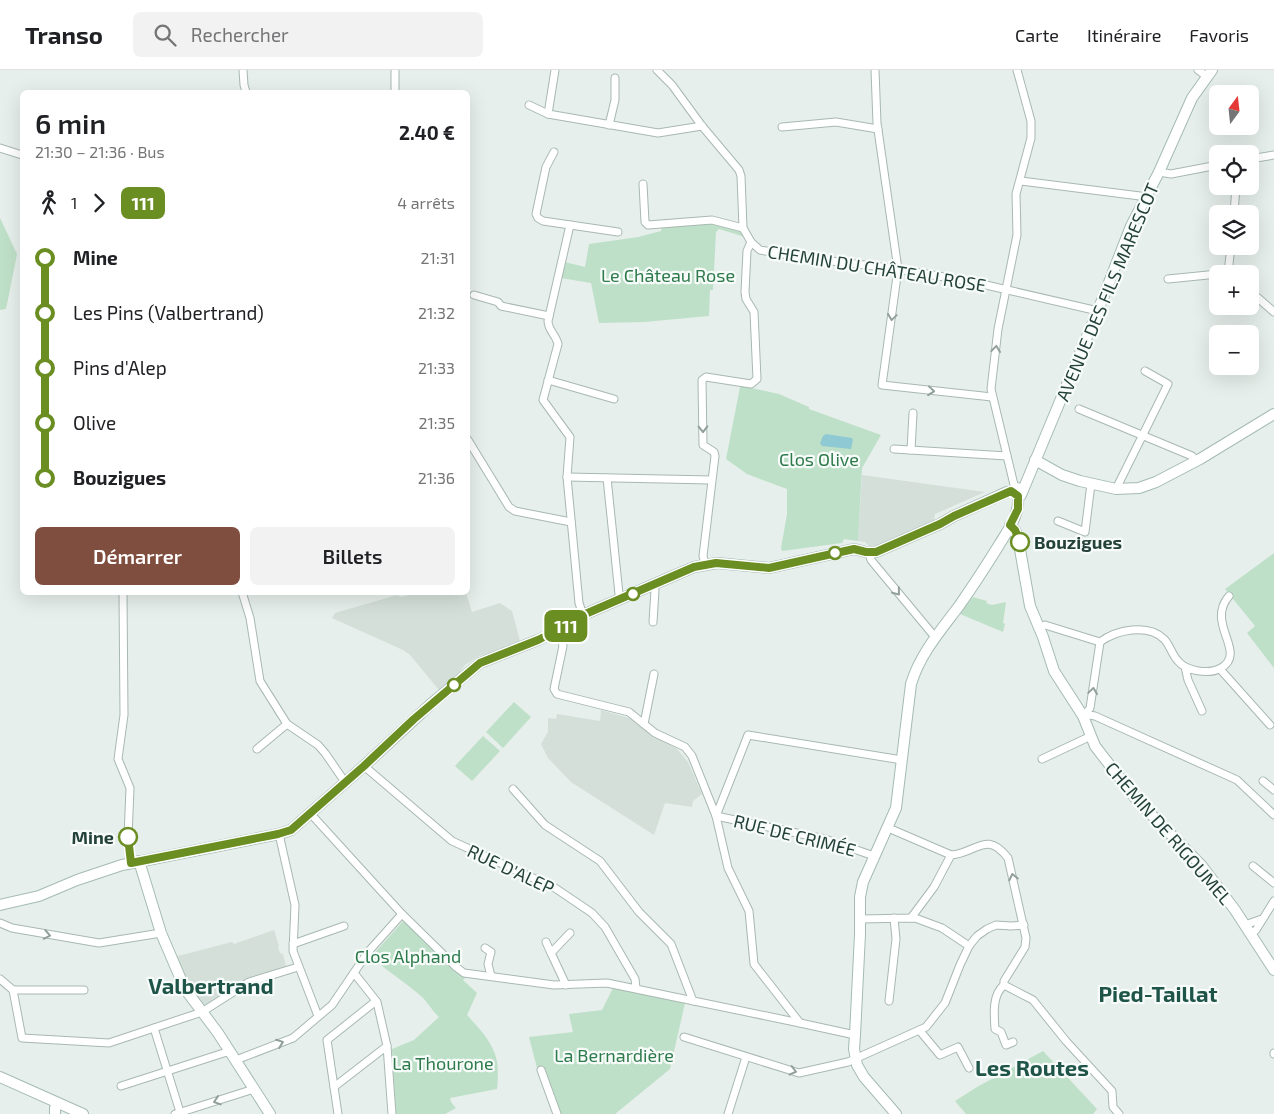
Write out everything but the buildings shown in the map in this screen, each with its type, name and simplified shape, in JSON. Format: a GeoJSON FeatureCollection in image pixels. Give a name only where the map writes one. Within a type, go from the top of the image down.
{"type":"FeatureCollection","features":[{"type":"Feature","properties":{"kind":"main road","name":"AVENUE DES FILS MARESCOT"},"geometry":{"type":"LineString","coordinates":[[856,1059],[855,1035],[861,890],[896,808],[911,684],[915,672],[935,637],[981,573],[1018,509],[1017,492],[1035,460],[1132,226],[1205,72]]}},
{"type":"Feature","properties":{"kind":"main road"},"geometry":{"type":"LineString","coordinates":[[1035,460],[1062,475],[1091,484],[1116,489],[1146,486],[1196,461],[1274,414]]}},
{"type":"Feature","properties":{"kind":"main road"},"geometry":{"type":"LineString","coordinates":[[0,905],[39,896],[77,880],[135,862],[278,834],[296,826],[403,730],[417,722],[480,663],[558,630],[583,615],[685,570],[716,563],[769,568],[854,549],[876,552],[1007,492],[1017,492]]}},
{"type":"Feature","properties":{"kind":"main road","name":"CHEMIN DE RIGOUMEL"},"geometry":{"type":"LineString","coordinates":[[1010,525],[1016,533],[1020,544],[1030,606],[1054,671],[1083,716],[1100,754],[1136,799],[1202,866],[1245,925],[1274,970]]}},
{"type":"Feature","properties":{"kind":"main road"},"geometry":{"type":"LineString","coordinates":[[135,862],[161,933],[182,982],[230,1050],[270,1114]]}},
{"type":"Feature","properties":{"kind":"main road"},"geometry":{"type":"LineString","coordinates":[[856,1059],[864,1077],[896,1114]]}},
{"type":"Feature","properties":{"kind":"main road"},"geometry":{"type":"LineString","coordinates":[[0,1077],[83,1114]]}},
{"type":"Feature","properties":{"kind":"main road"},"geometry":{"type":"LineString","coordinates":[[55,1114],[57,1103]]}},
{"type":"Feature","properties":{"kind":"street"},"geometry":{"type":"LineString","coordinates":[[244,70],[245,90]]}},
{"type":"Feature","properties":{"kind":"street"},"geometry":{"type":"LineString","coordinates":[[395,70],[395,90]]}},
{"type":"Feature","properties":{"kind":"street"},"geometry":{"type":"LineString","coordinates":[[548,114],[555,70]]}},
{"type":"Feature","properties":{"kind":"street"},"geometry":{"type":"LineString","coordinates":[[643,184],[645,222],[648,225],[712,220],[743,228],[741,176],[739,170],[702,126],[672,85],[657,70]]}},
{"type":"Feature","properties":{"kind":"street"},"geometry":{"type":"LineString","coordinates":[[875,70],[878,129],[898,269],[882,385],[992,397]]}},
{"type":"Feature","properties":{"kind":"street"},"geometry":{"type":"LineString","coordinates":[[1017,70],[1031,121],[1031,138],[1016,194],[1017,235],[998,329],[991,389],[1017,492]]}},
{"type":"Feature","properties":{"kind":"street"},"geometry":{"type":"LineString","coordinates":[[609,125],[615,100],[615,78]]}},
{"type":"Feature","properties":{"kind":"street"},"geometry":{"type":"LineString","coordinates":[[529,105],[548,114],[658,133],[702,126]]}},
{"type":"Feature","properties":{"kind":"street"},"geometry":{"type":"LineString","coordinates":[[782,127],[836,122],[878,129]]}},
{"type":"Feature","properties":{"kind":"street"},"geometry":{"type":"LineString","coordinates":[[0,148],[20,154]]}},
{"type":"Feature","properties":{"kind":"street"},"geometry":{"type":"LineString","coordinates":[[554,152],[546,167],[536,214],[538,218],[543,221],[570,226],[618,232]]}},
{"type":"Feature","properties":{"kind":"street"},"geometry":{"type":"LineString","coordinates":[[1259,158],[1274,155]]}},
{"type":"Feature","properties":{"kind":"street"},"geometry":{"type":"LineString","coordinates":[[1159,172],[1171,174],[1209,167]]}},
{"type":"Feature","properties":{"kind":"street"},"geometry":{"type":"LineString","coordinates":[[1021,181],[1145,198]]}},
{"type":"Feature","properties":{"kind":"street"},"geometry":{"type":"LineString","coordinates":[[570,226],[548,316],[548,325],[557,338],[558,344],[543,400],[570,437],[567,477],[579,603],[583,615]]}},
{"type":"Feature","properties":{"kind":"street","name":"CHEMIN DU CHÂTEAU ROSE"},"geometry":{"type":"LineString","coordinates":[[743,228],[760,250],[806,258],[898,269],[973,282],[1098,311]]}},
{"type":"Feature","properties":{"kind":"street"},"geometry":{"type":"LineString","coordinates":[[705,564],[703,556],[715,456],[714,452],[703,445],[702,380],[706,377],[750,384],[758,378],[754,312],[746,299],[745,292],[747,251],[752,242]]}},
{"type":"Feature","properties":{"kind":"street"},"geometry":{"type":"LineString","coordinates":[[1168,279],[1209,275]]}},
{"type":"Feature","properties":{"kind":"street"},"geometry":{"type":"LineString","coordinates":[[474,295],[498,302],[501,306],[548,316]]}},
{"type":"Feature","properties":{"kind":"street"},"geometry":{"type":"LineString","coordinates":[[1259,300],[1274,312]]}},
{"type":"Feature","properties":{"kind":"street"},"geometry":{"type":"LineString","coordinates":[[1116,489],[1168,384],[1145,372]]}},
{"type":"Feature","properties":{"kind":"street"},"geometry":{"type":"LineString","coordinates":[[548,380],[614,399]]}},
{"type":"Feature","properties":{"kind":"street"},"geometry":{"type":"LineString","coordinates":[[1079,409],[1192,456],[1196,461]]}},
{"type":"Feature","properties":{"kind":"street"},"geometry":{"type":"LineString","coordinates":[[910,450],[913,413]]}},
{"type":"Feature","properties":{"kind":"street"},"geometry":{"type":"LineString","coordinates":[[470,443],[509,507],[515,511],[571,522]]}},
{"type":"Feature","properties":{"kind":"street"},"geometry":{"type":"LineString","coordinates":[[894,449],[1007,456]]}},
{"type":"Feature","properties":{"kind":"street"},"geometry":{"type":"LineString","coordinates":[[567,477],[712,480]]}},
{"type":"Feature","properties":{"kind":"street"},"geometry":{"type":"LineString","coordinates":[[607,478],[621,599]]}},
{"type":"Feature","properties":{"kind":"street"},"geometry":{"type":"LineString","coordinates":[[1058,521],[1085,532],[1091,484]]}},
{"type":"Feature","properties":{"kind":"street"},"geometry":{"type":"LineString","coordinates":[[869,552],[871,560],[935,637]]}},
{"type":"Feature","properties":{"kind":"street"},"geometry":{"type":"LineString","coordinates":[[652,585],[655,590],[653,622]]}},
{"type":"Feature","properties":{"kind":"street"},"geometry":{"type":"LineString","coordinates":[[123,595],[124,715],[118,759],[130,788],[128,837],[135,862]]}},
{"type":"Feature","properties":{"kind":"street"},"geometry":{"type":"LineString","coordinates":[[243,595],[250,618],[260,681],[287,724],[318,745],[346,782]]}},
{"type":"Feature","properties":{"kind":"street"},"geometry":{"type":"LineString","coordinates":[[1083,716],[1088,713],[1090,708],[1100,642],[1111,634],[1135,629],[1156,632],[1164,639],[1178,662],[1185,667],[1206,672],[1220,669],[1229,660],[1231,653],[1220,614],[1224,602],[1229,596]]}},
{"type":"Feature","properties":{"kind":"street"},"geometry":{"type":"LineString","coordinates":[[1038,627],[1045,625],[1100,642]]}},
{"type":"Feature","properties":{"kind":"street"},"geometry":{"type":"LineString","coordinates":[[558,630],[563,646],[554,689],[557,694],[629,712],[655,733],[685,748],[692,756],[716,816],[728,868],[749,911],[754,964],[800,1023]]}},
{"type":"Feature","properties":{"kind":"street"},"geometry":{"type":"LineString","coordinates":[[1185,667],[1188,680],[1202,711]]}},
{"type":"Feature","properties":{"kind":"street"},"geometry":{"type":"LineString","coordinates":[[1220,669],[1270,725]]}},
{"type":"Feature","properties":{"kind":"street"},"geometry":{"type":"LineString","coordinates":[[644,724],[654,674]]}},
{"type":"Feature","properties":{"kind":"street"},"geometry":{"type":"LineString","coordinates":[[1083,716],[1095,716],[1237,780],[1274,815]]}},
{"type":"Feature","properties":{"kind":"street"},"geometry":{"type":"LineString","coordinates":[[257,749],[287,724]]}},
{"type":"Feature","properties":{"kind":"street"},"geometry":{"type":"LineString","coordinates":[[716,816],[748,735],[902,760]]}},
{"type":"Feature","properties":{"kind":"street"},"geometry":{"type":"LineString","coordinates":[[1042,759],[1091,736]]}},
{"type":"Feature","properties":{"kind":"street","name":"RUE D'ALEP"},"geometry":{"type":"LineString","coordinates":[[364,766],[452,842],[555,888],[592,913],[605,927],[635,979],[636,988]]}},
{"type":"Feature","properties":{"kind":"street"},"geometry":{"type":"LineString","coordinates":[[1263,781],[1274,790]]}},
{"type":"Feature","properties":{"kind":"street"},"geometry":{"type":"LineString","coordinates":[[513,789],[545,824],[600,860],[639,912],[671,944],[693,1001]]}},
{"type":"Feature","properties":{"kind":"street"},"geometry":{"type":"LineString","coordinates":[[310,813],[402,914],[464,973],[554,985],[607,983],[855,1035]]}},
{"type":"Feature","properties":{"kind":"street","name":"RUE DE CRIMÉE"},"geometry":{"type":"LineString","coordinates":[[716,816],[825,839],[874,856]]}},
{"type":"Feature","properties":{"kind":"street"},"geometry":{"type":"LineString","coordinates":[[893,830],[952,855],[960,854],[982,844],[992,844],[1002,849],[1008,858],[1026,938],[1025,947],[1004,981],[1004,985],[996,995],[994,1013],[995,1029],[1000,1032],[1006,1045],[1013,1042]]}},
{"type":"Feature","properties":{"kind":"street"},"geometry":{"type":"LineString","coordinates":[[278,834],[295,904],[293,951],[318,1016]]}},
{"type":"Feature","properties":{"kind":"street"},"geometry":{"type":"LineString","coordinates":[[911,918],[934,887],[952,855]]}},
{"type":"Feature","properties":{"kind":"street"},"geometry":{"type":"LineString","coordinates":[[1253,866],[1274,883]]}},
{"type":"Feature","properties":{"kind":"street"},"geometry":{"type":"LineString","coordinates":[[1251,934],[1256,930],[1274,901]]}},
{"type":"Feature","properties":{"kind":"street"},"geometry":{"type":"LineString","coordinates":[[236,1060],[293,1038],[332,1005],[368,952],[402,914]]}},
{"type":"Feature","properties":{"kind":"street"},"geometry":{"type":"LineString","coordinates":[[890,1001],[896,939],[894,918]]}},
{"type":"Feature","properties":{"kind":"street"},"geometry":{"type":"LineString","coordinates":[[860,919],[911,918],[942,928],[969,946]]}},
{"type":"Feature","properties":{"kind":"street"},"geometry":{"type":"LineString","coordinates":[[1245,925],[1262,919]]}},
{"type":"Feature","properties":{"kind":"street"},"geometry":{"type":"LineString","coordinates":[[0,923],[12,928],[99,943],[161,933]]}},
{"type":"Feature","properties":{"kind":"street"},"geometry":{"type":"LineString","coordinates":[[684,1037],[799,1073],[856,1059],[920,1031],[937,1015],[945,1003],[969,946],[977,936],[996,925],[1024,925]]}},
{"type":"Feature","properties":{"kind":"street"},"geometry":{"type":"LineString","coordinates":[[293,944],[344,926]]}},
{"type":"Feature","properties":{"kind":"street"},"geometry":{"type":"LineString","coordinates":[[551,953],[570,933]]}},
{"type":"Feature","properties":{"kind":"street"},"geometry":{"type":"LineString","coordinates":[[546,942],[566,985]]}},
{"type":"Feature","properties":{"kind":"street"},"geometry":{"type":"LineString","coordinates":[[484,948],[492,952],[488,964],[491,976]]}},
{"type":"Feature","properties":{"kind":"street"},"geometry":{"type":"LineString","coordinates":[[0,979],[13,990],[22,1038],[109,1043],[202,1012],[249,982],[298,966]]}},
{"type":"Feature","properties":{"kind":"street"},"geometry":{"type":"LineString","coordinates":[[354,973],[376,1001],[386,1046],[392,1114]]}},
{"type":"Feature","properties":{"kind":"street"},"geometry":{"type":"LineString","coordinates":[[1004,985],[1033,1000],[1066,1041],[1112,1091],[1113,1107],[1119,1114]]}},
{"type":"Feature","properties":{"kind":"street"},"geometry":{"type":"LineString","coordinates":[[13,990],[84,990]]}},
{"type":"Feature","properties":{"kind":"street"},"geometry":{"type":"LineString","coordinates":[[338,1114],[327,1040],[376,1001]]}},
{"type":"Feature","properties":{"kind":"street"},"geometry":{"type":"LineString","coordinates":[[154,1028],[168,1071],[178,1113],[254,1089]]}},
{"type":"Feature","properties":{"kind":"street"},"geometry":{"type":"LineString","coordinates":[[920,1031],[940,1056],[958,1047],[969,1068]]}},
{"type":"Feature","properties":{"kind":"street"},"geometry":{"type":"LineString","coordinates":[[334,1087],[386,1046]]}},
{"type":"Feature","properties":{"kind":"street"},"geometry":{"type":"LineString","coordinates":[[121,1086],[230,1050]]}},
{"type":"Feature","properties":{"kind":"street"},"geometry":{"type":"LineString","coordinates":[[728,1114],[746,1057]]}},
{"type":"Feature","properties":{"kind":"street"},"geometry":{"type":"LineString","coordinates":[[541,1070],[557,1114]]}},
{"type":"Feature","properties":{"kind":"shaded area"},"geometry":{"type":"Polygon","coordinates":[[[862,475],[985,492],[935,514],[934,521],[886,544],[871,548],[865,542],[858,541],[862,475]]]}},
{"type":"Feature","properties":{"kind":"shaded area"},"geometry":{"type":"Polygon","coordinates":[[[397,595],[401,597],[410,595],[467,595],[472,612],[500,603],[512,611],[520,641],[479,656],[465,665],[459,673],[439,690],[410,655],[403,650],[332,618],[335,613],[397,595]]]}},
{"type":"Feature","properties":{"kind":"shaded area"},"geometry":{"type":"Polygon","coordinates":[[[601,710],[629,718],[677,749],[688,762],[702,794],[693,801],[692,807],[665,803],[654,835],[571,782],[548,758],[541,744],[548,732],[548,718],[556,719],[557,714],[600,721],[601,710]]]}},
{"type":"Feature","properties":{"kind":"shaded area"},"geometry":{"type":"Polygon","coordinates":[[[274,930],[280,953],[283,954],[286,966],[253,978],[205,1006],[201,1006],[190,991],[174,957],[232,942],[234,944],[274,930]]]}},
{"type":"Feature","properties":{"kind":"green space"},"geometry":{"type":"Polygon","coordinates":[[[0,218],[17,254],[6,309],[0,310],[0,218]]]}},
{"type":"Feature","properties":{"kind":"green space","name":"Le Château Rose"},"geometry":{"type":"Polygon","coordinates":[[[713,223],[745,233],[745,237],[719,229],[716,232],[713,290],[710,290],[709,316],[644,322],[599,323],[591,283],[561,278],[565,262],[585,267],[589,244],[638,237],[661,231],[662,226],[713,223]]]}},
{"type":"Feature","properties":{"kind":"green space","name":"Clos Olive"},"geometry":{"type":"Polygon","coordinates":[[[740,387],[779,394],[809,407],[809,409],[881,435],[862,468],[858,541],[844,539],[842,543],[782,551],[787,514],[787,489],[747,474],[726,459],[740,387]]]}},
{"type":"Feature","properties":{"kind":"green space"},"geometry":{"type":"Polygon","coordinates":[[[1274,553],[1274,668],[1247,633],[1255,626],[1225,589],[1274,553]]]}},
{"type":"Feature","properties":{"kind":"green space"},"geometry":{"type":"Polygon","coordinates":[[[973,597],[987,601],[986,603],[992,605],[1006,602],[1003,632],[960,614],[973,597]]]}},
{"type":"Feature","properties":{"kind":"green space"},"geometry":{"type":"Polygon","coordinates":[[[514,702],[531,717],[503,748],[486,732],[514,702]]]}},
{"type":"Feature","properties":{"kind":"green space"},"geometry":{"type":"Polygon","coordinates":[[[483,736],[500,751],[472,781],[455,766],[483,736]]]}},
{"type":"Feature","properties":{"kind":"green space","name":"La Thourone"},"geometry":{"type":"Polygon","coordinates":[[[404,920],[466,977],[463,980],[477,993],[467,1015],[487,1038],[496,1058],[498,1071],[497,1089],[450,1098],[456,1108],[445,1114],[396,1114],[392,1049],[414,1040],[439,1017],[421,996],[371,957],[404,920]]]}},
{"type":"Feature","properties":{"kind":"green space","name":"La Bernardière"},"geometry":{"type":"Polygon","coordinates":[[[613,988],[685,1003],[670,1069],[615,1114],[560,1114],[543,1067],[537,1068],[529,1037],[573,1032],[569,1014],[602,1010],[613,988]]]}},
{"type":"Feature","properties":{"kind":"green space"},"geometry":{"type":"Polygon","coordinates":[[[1043,1051],[1097,1109],[1093,1114],[966,1114],[955,1101],[977,1087],[1043,1051]]]}},
{"type":"Feature","properties":{"kind":"water"},"geometry":{"type":"Polygon","coordinates":[[[826,434],[852,438],[851,449],[822,446],[820,443],[826,434]]]}},
{"type":"Feature","properties":{"kind":"bus line","name":"111"},"geometry":{"type":"LineString","coordinates":[[128,837],[131,863],[291,830],[432,703],[480,663],[538,640],[583,615],[694,567],[716,563],[769,568],[854,549],[876,552],[1011,491],[1018,496],[1019,505],[1010,525],[1015,530],[1020,542]]}},
{"type":"Feature","properties":{"kind":"place","name":"Bouzigues"},"geometry":{"type":"Point","coordinates":[1020,542]}},
{"type":"Feature","properties":{"kind":"place","name":"Mine"},"geometry":{"type":"Point","coordinates":[128,837]}},
{"type":"Feature","properties":{"kind":"district","name":"Valbertrand"},"geometry":{"type":"Point","coordinates":[211,985]}},
{"type":"Feature","properties":{"kind":"district","name":"Pied-Taillat"},"geometry":{"type":"Point","coordinates":[1158,993]}},
{"type":"Feature","properties":{"kind":"district","name":"Les Routes"},"geometry":{"type":"Point","coordinates":[1032,1067]}},
{"type":"Feature","properties":{"kind":"park label","name":"Clos Alphand"},"geometry":{"type":"Point","coordinates":[408,956]}}]}
